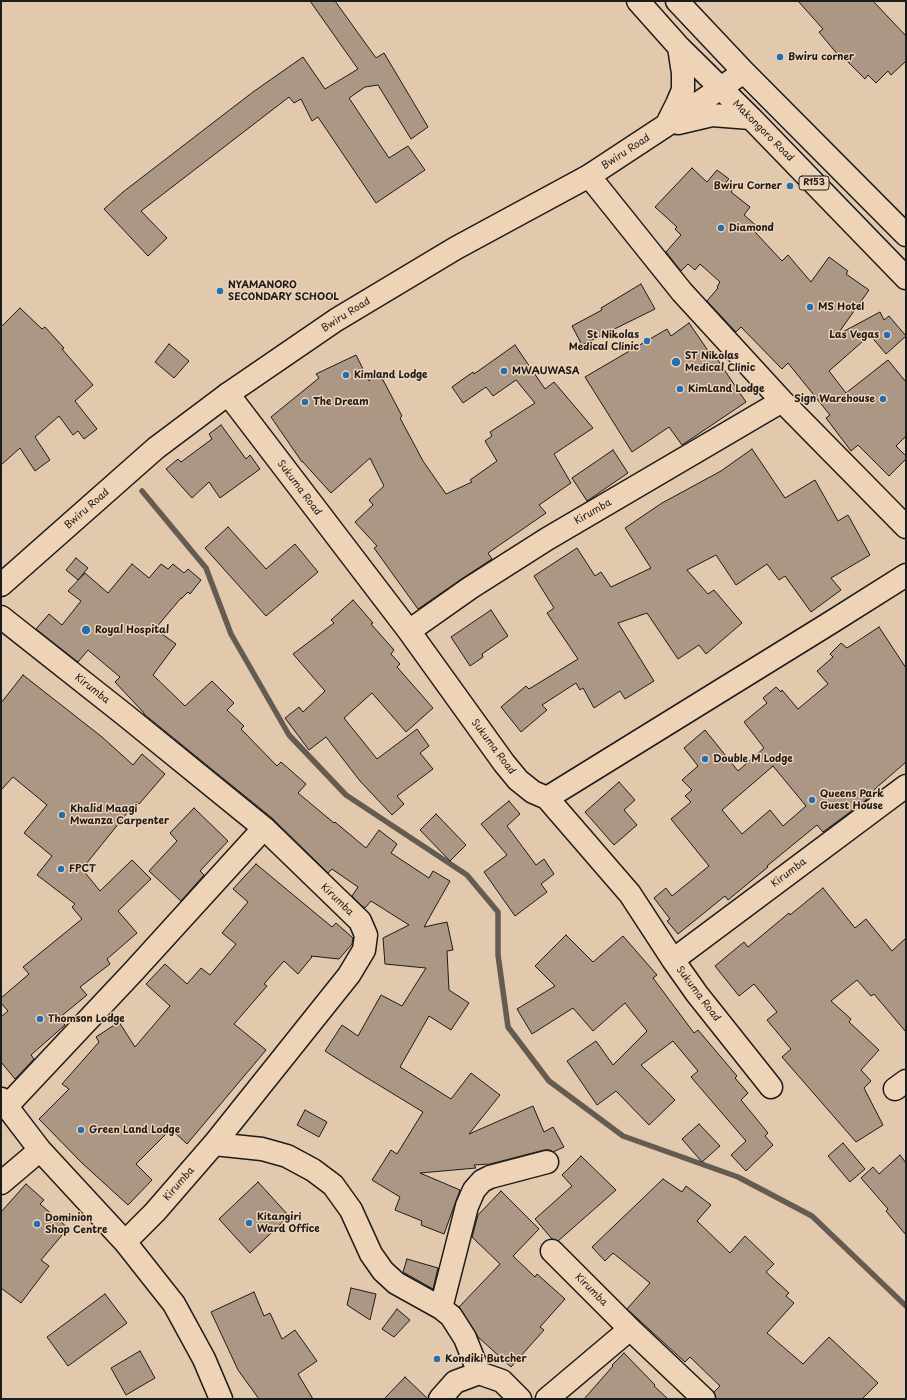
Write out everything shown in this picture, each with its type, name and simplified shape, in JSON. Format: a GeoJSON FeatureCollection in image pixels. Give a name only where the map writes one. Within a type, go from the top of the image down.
{"type":"FeatureCollection","features":[{"type":"Feature","properties":{"kind":"street","name":"Makongoro Road"},"geometry":{"type":"LineString","coordinates":[[638,1],[679,47],[751,118],[906,278]]}},
{"type":"Feature","properties":{"kind":"street","name":"R153"},"geometry":{"type":"LineString","coordinates":[[677,1],[744,72],[906,235]]}},
{"type":"Feature","properties":{"kind":"street"},"geometry":{"type":"LineString","coordinates":[[665,126],[677,104],[682,90],[683,73],[679,47]]}},
{"type":"Feature","properties":{"kind":"street","name":"Bwiru Road"},"geometry":{"type":"LineString","coordinates":[[1,585],[156,448],[228,394],[350,312],[456,248],[589,176],[744,72]]}},
{"type":"Feature","properties":{"kind":"street"},"geometry":{"type":"LineString","coordinates":[[665,126],[712,115],[751,118]]}},
{"type":"Feature","properties":{"kind":"street"},"geometry":{"type":"LineString","coordinates":[[589,176],[682,292],[782,401],[906,527]]}},
{"type":"Feature","properties":{"kind":"street","name":"Sukuma Road"},"geometry":{"type":"LineString","coordinates":[[228,394],[409,631],[504,763],[518,780],[533,792],[547,798],[630,894],[697,994],[770,1087]]}},
{"type":"Feature","properties":{"kind":"street","name":"Kirumba"},"geometry":{"type":"LineString","coordinates":[[409,631],[470,588],[541,543],[782,401]]}},
{"type":"Feature","properties":{"kind":"street"},"geometry":{"type":"LineString","coordinates":[[547,798],[830,624],[906,575]]}},
{"type":"Feature","properties":{"kind":"street","name":"Kirumba"},"geometry":{"type":"LineString","coordinates":[[1,617],[264,828],[360,921],[366,935],[364,950],[349,975],[214,1144],[155,1212],[125,1242]]}},
{"type":"Feature","properties":{"kind":"street","name":"Kirumba"},"geometry":{"type":"LineString","coordinates":[[673,960],[906,786]]}},
{"type":"Feature","properties":{"kind":"street"},"geometry":{"type":"LineString","coordinates":[[221,1399],[204,1359],[174,1304],[125,1242],[40,1150],[4,1102],[133,972],[264,828]]}},
{"type":"Feature","properties":{"kind":"street"},"geometry":{"type":"LineString","coordinates":[[214,1144],[262,1149],[287,1156],[313,1170],[333,1185],[351,1210],[371,1254],[383,1271],[402,1287],[441,1308],[451,1316],[465,1338],[479,1373]]}},
{"type":"Feature","properties":{"kind":"street"},"geometry":{"type":"LineString","coordinates":[[1,1183],[40,1150]]}},
{"type":"Feature","properties":{"kind":"street"},"geometry":{"type":"LineString","coordinates":[[441,1308],[467,1206],[474,1190],[482,1181],[490,1177],[547,1162]]}},
{"type":"Feature","properties":{"kind":"street","name":"Kirumba"},"geometry":{"type":"LineString","coordinates":[[552,1251],[630,1329],[704,1399]]}},
{"type":"Feature","properties":{"kind":"street"},"geometry":{"type":"LineString","coordinates":[[547,1399],[630,1329]]}},
{"type":"Feature","properties":{"kind":"street"},"geometry":{"type":"LineString","coordinates":[[440,1399],[455,1382],[479,1373],[502,1381],[520,1399]]}},
{"type":"Feature","properties":{"kind":"building"},"geometry":{"type":"Polygon","coordinates":[[[310,1],[335,1],[376,58],[384,53],[428,127],[411,139],[378,85],[365,87],[349,98],[389,158],[408,146],[425,170],[376,203],[318,117],[312,121],[301,99],[294,103],[289,97],[141,211],[167,238],[148,256],[104,209],[123,192],[253,92],[303,57],[325,89],[358,69],[310,1]]]}},
{"type":"Feature","properties":{"kind":"building"},"geometry":{"type":"Polygon","coordinates":[[[798,1],[873,1],[906,36],[906,61],[891,75],[888,71],[876,83],[868,75],[865,79],[845,59],[843,61],[819,32],[823,29],[798,1]]]}},
{"type":"Feature","properties":{"kind":"building"},"geometry":{"type":"Polygon","coordinates":[[[692,168],[707,182],[717,170],[729,179],[726,182],[734,188],[731,192],[750,207],[744,215],[759,228],[755,232],[782,261],[788,255],[811,282],[829,257],[848,271],[846,274],[869,290],[837,335],[880,312],[884,320],[889,316],[906,336],[886,354],[870,335],[829,371],[846,393],[888,360],[906,382],[906,436],[896,446],[906,456],[906,459],[889,476],[858,445],[851,451],[826,418],[830,415],[788,363],[782,369],[741,327],[736,332],[707,301],[718,288],[717,287],[720,282],[700,264],[695,270],[688,264],[681,271],[666,252],[681,235],[675,229],[677,227],[655,207],[692,168]]]}},
{"type":"Feature","properties":{"kind":"building"},"geometry":{"type":"Polygon","coordinates":[[[641,284],[655,309],[582,345],[572,326],[602,310],[601,308],[641,284]]]}},
{"type":"Feature","properties":{"kind":"building"},"geometry":{"type":"Polygon","coordinates":[[[20,308],[42,329],[45,327],[64,348],[62,349],[93,385],[75,401],[97,429],[84,439],[78,431],[73,435],[59,416],[35,437],[50,460],[35,471],[20,448],[1,465],[1,327],[20,308]]]}},
{"type":"Feature","properties":{"kind":"building"},"geometry":{"type":"Polygon","coordinates":[[[689,323],[711,355],[713,353],[746,402],[682,445],[669,427],[632,452],[585,377],[667,329],[671,336],[689,323]]]}},
{"type":"Feature","properties":{"kind":"building"},"geometry":{"type":"Polygon","coordinates":[[[169,344],[189,361],[174,378],[155,362],[169,344]]]}},
{"type":"Feature","properties":{"kind":"building"},"geometry":{"type":"Polygon","coordinates":[[[515,345],[545,389],[554,382],[593,428],[554,454],[571,483],[539,505],[546,513],[488,553],[492,559],[418,609],[374,548],[377,546],[355,522],[373,505],[369,500],[384,486],[370,458],[331,493],[302,462],[271,417],[319,378],[316,374],[356,355],[369,381],[375,374],[383,380],[402,416],[400,418],[423,461],[446,494],[472,482],[470,480],[497,461],[485,441],[492,436],[490,432],[535,403],[516,380],[493,396],[486,387],[463,403],[452,387],[473,372],[474,374],[515,345]]]}},
{"type":"Feature","properties":{"kind":"building"},"geometry":{"type":"Polygon","coordinates":[[[221,425],[246,459],[250,455],[260,469],[220,498],[209,482],[192,498],[166,469],[178,459],[181,462],[212,439],[209,434],[221,425]]]}},
{"type":"Feature","properties":{"kind":"building"},"geometry":{"type":"Polygon","coordinates":[[[752,449],[785,498],[815,480],[838,521],[848,515],[870,555],[831,578],[841,590],[811,612],[785,576],[779,580],[767,564],[736,585],[716,555],[687,570],[708,594],[714,590],[742,623],[706,654],[699,645],[678,659],[647,613],[618,623],[654,681],[625,699],[620,691],[594,708],[583,688],[580,690],[576,683],[542,705],[547,710],[521,732],[501,707],[526,686],[529,689],[578,659],[547,613],[554,608],[534,576],[577,548],[595,576],[601,572],[611,587],[651,568],[625,528],[662,503],[721,471],[752,449]]]}},
{"type":"Feature","properties":{"kind":"building"},"geometry":{"type":"Polygon","coordinates":[[[613,450],[628,473],[587,501],[572,478],[613,450]]]}},
{"type":"Feature","properties":{"kind":"building"},"geometry":{"type":"Polygon","coordinates":[[[228,527],[266,569],[295,544],[318,572],[266,616],[205,548],[228,527]]]}},
{"type":"Feature","properties":{"kind":"building"},"geometry":{"type":"Polygon","coordinates":[[[76,558],[88,568],[78,580],[66,570],[76,558]]]}},
{"type":"Feature","properties":{"kind":"building"},"geometry":{"type":"Polygon","coordinates":[[[132,564],[149,578],[161,564],[168,569],[173,564],[184,573],[188,569],[201,580],[190,594],[188,592],[181,598],[155,629],[176,644],[153,675],[185,706],[212,681],[234,703],[227,710],[244,726],[241,729],[277,766],[281,762],[306,784],[298,793],[366,848],[379,830],[397,844],[391,853],[429,878],[433,871],[450,881],[424,927],[447,922],[453,950],[447,951],[449,990],[469,1003],[451,1030],[429,1016],[400,1067],[451,1099],[471,1073],[500,1095],[469,1134],[533,1106],[544,1132],[553,1127],[564,1147],[553,1152],[550,1150],[544,1150],[490,1164],[474,1165],[476,1168],[420,1173],[460,1190],[444,1234],[421,1225],[422,1221],[395,1210],[400,1197],[372,1180],[391,1150],[397,1154],[423,1112],[325,1051],[342,1025],[358,1036],[381,995],[402,1006],[426,968],[385,964],[383,938],[409,925],[371,901],[365,908],[362,906],[352,896],[358,887],[332,869],[328,873],[272,818],[144,714],[115,682],[120,677],[88,650],[78,662],[36,629],[49,614],[62,625],[81,601],[68,591],[85,573],[108,593],[132,564]]]}},
{"type":"Feature","properties":{"kind":"building"},"geometry":{"type":"Polygon","coordinates":[[[353,600],[373,623],[371,624],[394,650],[391,654],[400,664],[397,667],[433,708],[406,732],[372,693],[344,718],[377,759],[417,729],[429,746],[420,753],[433,769],[397,796],[404,804],[392,815],[360,781],[326,737],[309,750],[285,718],[299,707],[303,712],[325,691],[293,654],[334,623],[331,620],[353,600]]]}},
{"type":"Feature","properties":{"kind":"building"},"geometry":{"type":"Polygon","coordinates":[[[491,610],[508,636],[482,654],[483,657],[470,666],[451,637],[491,610]]]}},
{"type":"Feature","properties":{"kind":"building"},"geometry":{"type":"Polygon","coordinates":[[[879,627],[906,668],[906,762],[876,788],[865,801],[823,832],[817,825],[728,900],[725,896],[678,934],[667,921],[670,919],[654,898],[666,888],[672,896],[709,866],[671,819],[691,802],[685,796],[692,790],[682,780],[698,766],[684,748],[705,730],[738,771],[764,748],[744,722],[767,703],[763,698],[776,687],[781,692],[782,690],[798,709],[828,684],[817,671],[833,657],[830,654],[841,643],[847,648],[879,627]],[[773,766],[722,810],[742,834],[770,810],[783,826],[806,806],[773,766]]]}},
{"type":"Feature","properties":{"kind":"building"},"geometry":{"type":"Polygon","coordinates":[[[23,675],[102,737],[133,765],[142,754],[165,774],[139,804],[136,802],[82,869],[100,891],[132,860],[151,879],[118,911],[137,933],[107,959],[110,964],[80,987],[87,995],[59,1018],[65,1025],[31,1055],[34,1059],[15,1079],[1,1062],[1,1017],[8,1011],[1,1003],[1,998],[29,974],[23,967],[82,919],[72,907],[75,904],[37,875],[52,856],[24,833],[47,805],[13,777],[1,790],[1,703],[23,675]]]}},
{"type":"Feature","properties":{"kind":"building"},"geometry":{"type":"Polygon","coordinates":[[[619,782],[635,800],[624,810],[637,825],[614,845],[585,812],[619,782]]]}},
{"type":"Feature","properties":{"kind":"building"},"geometry":{"type":"Polygon","coordinates":[[[509,801],[520,814],[507,826],[536,865],[544,859],[554,874],[541,884],[547,892],[515,916],[484,872],[507,855],[481,824],[509,801]]]}},
{"type":"Feature","properties":{"kind":"building"},"geometry":{"type":"Polygon","coordinates":[[[194,808],[228,841],[200,871],[204,875],[181,901],[149,871],[177,841],[170,833],[194,808]]]}},
{"type":"Feature","properties":{"kind":"building"},"geometry":{"type":"Polygon","coordinates":[[[436,814],[466,845],[450,861],[420,830],[436,814]]]}},
{"type":"Feature","properties":{"kind":"building"},"geometry":{"type":"Polygon","coordinates":[[[256,864],[332,927],[336,923],[353,938],[352,944],[339,959],[311,956],[312,957],[298,974],[284,961],[264,984],[267,986],[234,1024],[266,1050],[187,1144],[171,1129],[136,1164],[152,1180],[128,1205],[82,1163],[39,1119],[69,1089],[62,1084],[99,1042],[96,1037],[119,1022],[135,1047],[170,1006],[146,984],[165,964],[187,984],[201,968],[210,975],[236,944],[222,933],[248,902],[233,889],[256,864]]]}},
{"type":"Feature","properties":{"kind":"building"},"geometry":{"type":"Polygon","coordinates":[[[823,888],[855,928],[866,919],[892,951],[906,938],[906,1032],[874,994],[871,996],[857,980],[831,1001],[851,1019],[849,1022],[879,1050],[861,1070],[871,1081],[864,1088],[883,1125],[856,1142],[782,1057],[791,1049],[767,1020],[777,1012],[754,984],[739,996],[715,966],[744,942],[748,947],[789,913],[790,915],[823,888]]]}},
{"type":"Feature","properties":{"kind":"building"},"geometry":{"type":"Polygon","coordinates":[[[566,935],[593,962],[623,936],[657,975],[653,978],[694,1033],[698,1030],[737,1076],[735,1078],[748,1093],[741,1100],[768,1133],[765,1136],[773,1145],[746,1171],[731,1155],[746,1141],[691,1077],[698,1071],[673,1041],[641,1065],[675,1100],[649,1125],[616,1091],[597,1105],[567,1061],[596,1041],[613,1065],[647,1031],[625,1003],[593,1031],[573,1008],[532,1034],[517,1009],[555,986],[535,966],[566,935]]]}},
{"type":"Feature","properties":{"kind":"building"},"geometry":{"type":"Polygon","coordinates":[[[305,1110],[327,1122],[319,1137],[297,1125],[305,1110]]]}},
{"type":"Feature","properties":{"kind":"building"},"geometry":{"type":"Polygon","coordinates":[[[699,1124],[720,1146],[702,1162],[682,1139],[699,1124]]]}},
{"type":"Feature","properties":{"kind":"building"},"geometry":{"type":"Polygon","coordinates":[[[843,1143],[865,1169],[850,1182],[828,1156],[843,1143]]]}},
{"type":"Feature","properties":{"kind":"building"},"geometry":{"type":"Polygon","coordinates":[[[900,1155],[906,1163],[906,1235],[886,1211],[888,1209],[861,1178],[873,1167],[879,1174],[900,1155]]]}},
{"type":"Feature","properties":{"kind":"building"},"geometry":{"type":"Polygon","coordinates":[[[581,1156],[616,1190],[558,1241],[552,1239],[535,1219],[572,1186],[562,1175],[581,1156]]]}},
{"type":"Feature","properties":{"kind":"building"},"geometry":{"type":"Polygon","coordinates":[[[663,1179],[682,1192],[686,1186],[711,1205],[697,1221],[730,1253],[745,1236],[774,1264],[766,1272],[789,1293],[786,1296],[794,1303],[767,1333],[803,1364],[829,1337],[878,1383],[862,1399],[716,1399],[714,1392],[720,1386],[690,1357],[685,1362],[627,1309],[650,1283],[613,1253],[605,1261],[592,1247],[663,1179]]]}},
{"type":"Feature","properties":{"kind":"building"},"geometry":{"type":"Polygon","coordinates":[[[258,1182],[289,1216],[250,1253],[219,1219],[258,1182]]]}},
{"type":"Feature","properties":{"kind":"building"},"geometry":{"type":"Polygon","coordinates":[[[26,1184],[44,1200],[40,1204],[68,1228],[41,1260],[49,1266],[21,1303],[1,1288],[1,1212],[26,1184]]]}},
{"type":"Feature","properties":{"kind":"building"},"geometry":{"type":"Polygon","coordinates":[[[501,1191],[539,1229],[513,1256],[535,1277],[537,1274],[565,1299],[540,1327],[544,1330],[511,1367],[478,1337],[459,1307],[500,1264],[472,1237],[478,1215],[501,1191]]]}},
{"type":"Feature","properties":{"kind":"building"},"geometry":{"type":"Polygon","coordinates":[[[407,1259],[438,1268],[433,1289],[403,1272],[407,1259]]]}},
{"type":"Feature","properties":{"kind":"building"},"geometry":{"type":"Polygon","coordinates":[[[351,1288],[376,1294],[370,1320],[347,1305],[351,1288]]]}},
{"type":"Feature","properties":{"kind":"building"},"geometry":{"type":"Polygon","coordinates":[[[254,1292],[264,1316],[270,1313],[282,1339],[295,1330],[317,1361],[298,1374],[313,1399],[259,1399],[238,1370],[211,1312],[254,1292]]]}},
{"type":"Feature","properties":{"kind":"building"},"geometry":{"type":"Polygon","coordinates":[[[105,1294],[127,1323],[68,1366],[47,1337],[105,1294]]]}},
{"type":"Feature","properties":{"kind":"building"},"geometry":{"type":"Polygon","coordinates":[[[397,1309],[410,1320],[394,1337],[382,1329],[397,1309]]]}},
{"type":"Feature","properties":{"kind":"building"},"geometry":{"type":"Polygon","coordinates":[[[140,1351],[155,1378],[126,1395],[111,1368],[140,1351]]]}},
{"type":"Feature","properties":{"kind":"building"},"geometry":{"type":"Polygon","coordinates":[[[624,1353],[655,1385],[654,1386],[668,1399],[584,1399],[624,1353]]]}},
{"type":"Feature","properties":{"kind":"building"},"geometry":{"type":"Polygon","coordinates":[[[405,1377],[428,1399],[384,1399],[405,1377]]]}},
{"type":"Feature","properties":{"kind":"waterway"},"geometry":{"type":"LineString","coordinates":[[142,491],[206,568],[231,634],[289,735],[346,795],[467,875],[498,912],[498,955],[508,1027],[549,1081],[623,1136],[738,1177],[812,1216],[906,1306]]}},
{"type":"Feature","properties":{"kind":"place","name":"Bwiru corner"},"geometry":{"type":"Point","coordinates":[780,57]}},
{"type":"Feature","properties":{"kind":"place","name":"Bwiru Corner"},"geometry":{"type":"Point","coordinates":[790,186]}},
{"type":"Feature","properties":{"kind":"place","name":"Diamond"},"geometry":{"type":"Point","coordinates":[721,228]}},
{"type":"Feature","properties":{"kind":"place","name":"NYAMANORO SECONDARY SCHOOL"},"geometry":{"type":"Point","coordinates":[220,291]}},
{"type":"Feature","properties":{"kind":"place","name":"MS Hotel"},"geometry":{"type":"Point","coordinates":[810,307]}},
{"type":"Feature","properties":{"kind":"place","name":"Las Vegas"},"geometry":{"type":"Point","coordinates":[887,335]}},
{"type":"Feature","properties":{"kind":"place","name":"St Nikolas Medical Clinic"},"geometry":{"type":"Point","coordinates":[647,341]}},
{"type":"Feature","properties":{"kind":"place","name":"ST Nikolas Medical Clinic"},"geometry":{"type":"Point","coordinates":[676,362]}},
{"type":"Feature","properties":{"kind":"place","name":"MWAUWASA"},"geometry":{"type":"Point","coordinates":[504,371]}},
{"type":"Feature","properties":{"kind":"place","name":"Kimland Lodge"},"geometry":{"type":"Point","coordinates":[346,375]}},
{"type":"Feature","properties":{"kind":"place","name":"KimLand Lodge"},"geometry":{"type":"Point","coordinates":[680,389]}},
{"type":"Feature","properties":{"kind":"place","name":"Sign Warehouse"},"geometry":{"type":"Point","coordinates":[883,399]}},
{"type":"Feature","properties":{"kind":"place","name":"The Dream"},"geometry":{"type":"Point","coordinates":[305,402]}},
{"type":"Feature","properties":{"kind":"place","name":"Royal Hospital"},"geometry":{"type":"Point","coordinates":[86,630]}},
{"type":"Feature","properties":{"kind":"place","name":"Double M Lodge"},"geometry":{"type":"Point","coordinates":[705,759]}},
{"type":"Feature","properties":{"kind":"place","name":"Queens Park Guest House"},"geometry":{"type":"Point","coordinates":[812,800]}},
{"type":"Feature","properties":{"kind":"place","name":"Khalid Maagi Mwanza Carpenter"},"geometry":{"type":"Point","coordinates":[62,815]}},
{"type":"Feature","properties":{"kind":"place","name":"FPCT"},"geometry":{"type":"Point","coordinates":[61,869]}},
{"type":"Feature","properties":{"kind":"place","name":"Thomson Lodge"},"geometry":{"type":"Point","coordinates":[40,1019]}},
{"type":"Feature","properties":{"kind":"place","name":"Green Land Lodge"},"geometry":{"type":"Point","coordinates":[81,1130]}},
{"type":"Feature","properties":{"kind":"place","name":"Kitangiri Ward Office"},"geometry":{"type":"Point","coordinates":[249,1223]}},
{"type":"Feature","properties":{"kind":"place","name":"Dominion Shop Centre"},"geometry":{"type":"Point","coordinates":[37,1224]}},
{"type":"Feature","properties":{"kind":"place","name":"Kondiki Butcher"},"geometry":{"type":"Point","coordinates":[437,1359]}}]}
